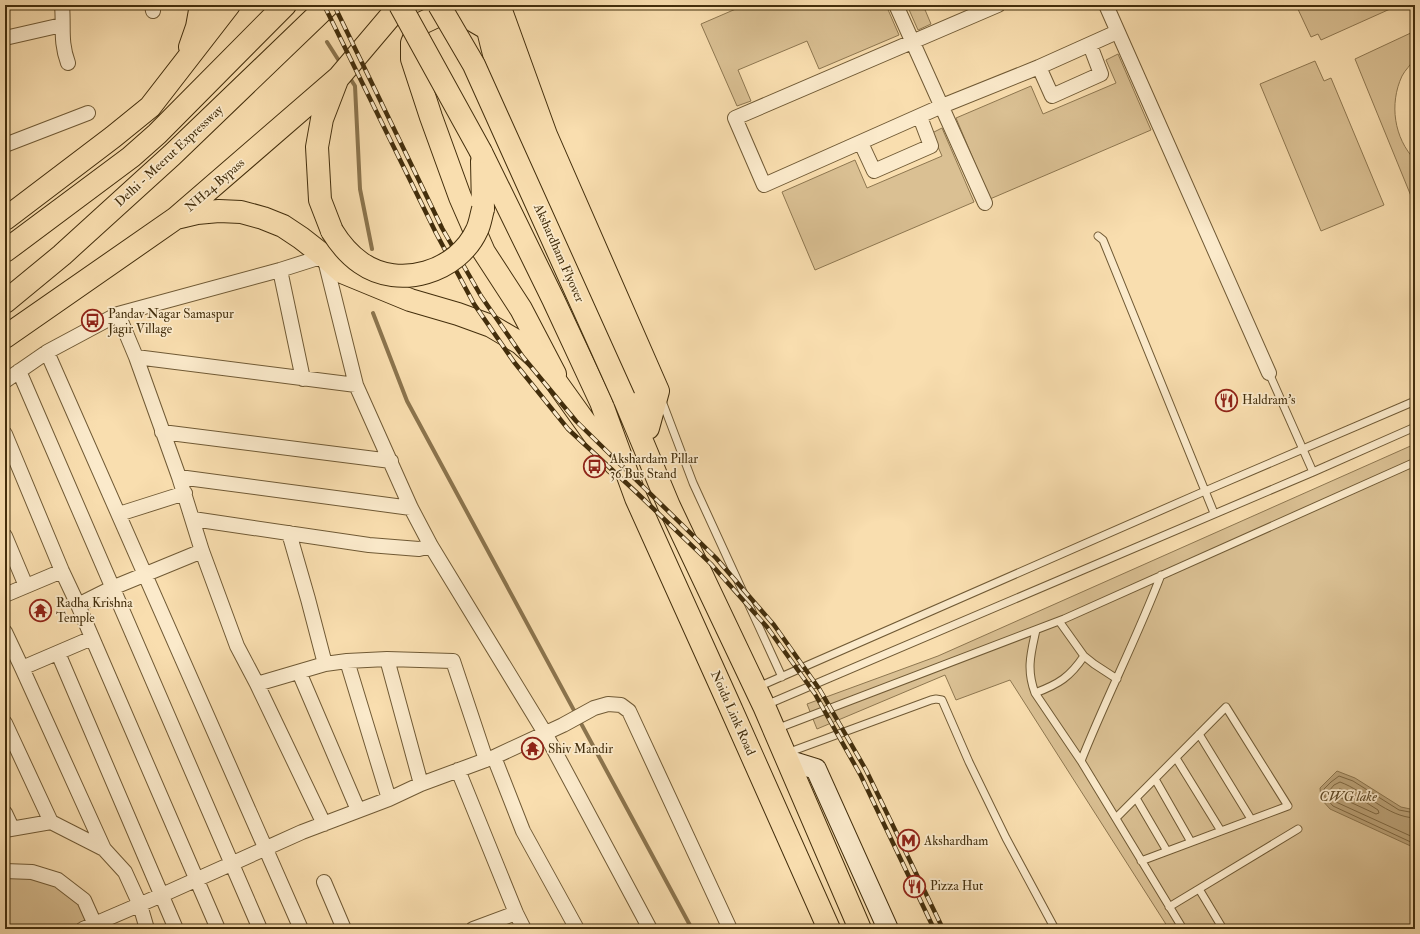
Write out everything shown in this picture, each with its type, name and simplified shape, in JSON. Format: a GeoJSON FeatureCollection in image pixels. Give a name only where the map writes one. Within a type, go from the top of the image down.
{"type":"FeatureCollection","features":[{"type":"Feature","properties":{"kind":"main road"},"geometry":{"type":"LineString","coordinates":[[176,75],[188,52],[197,28],[202,5]]}},
{"type":"Feature","properties":{"kind":"main road"},"geometry":{"type":"LineString","coordinates":[[5,219],[150,107],[229,5]]}},
{"type":"Feature","properties":{"kind":"main road","name":"Delhi - Meerut Expressway"},"geometry":{"type":"LineString","coordinates":[[5,251],[131,157],[147,143],[285,5]]}},
{"type":"Feature","properties":{"kind":"main road","name":"Delhi - Meerut Expressway"},"geometry":{"type":"LineString","coordinates":[[5,302],[62,255],[172,155],[328,5]]}},
{"type":"Feature","properties":{"kind":"main road","name":"NH24 Bypass"},"geometry":{"type":"LineString","coordinates":[[5,337],[176,218],[338,77],[400,5]]}},
{"type":"Feature","properties":{"kind":"main road","name":"Akshardham Flyover"},"geometry":{"type":"LineString","coordinates":[[400,5],[481,152],[553,299],[601,402],[636,498]]}},
{"type":"Feature","properties":{"kind":"main road","name":"Akshardham Flyover"},"geometry":{"type":"LineString","coordinates":[[439,5],[474,65],[624,398],[669,506]]}},
{"type":"Feature","properties":{"kind":"main road"},"geometry":{"type":"LineString","coordinates":[[486,5],[488,29],[494,54],[559,212],[634,385],[648,428],[669,506],[760,697],[860,929]]}},
{"type":"Feature","properties":{"kind":"main road"},"geometry":{"type":"LineString","coordinates":[[499,5],[546,135],[658,391],[648,428]]}},
{"type":"Feature","properties":{"kind":"main road"},"geometry":{"type":"LineString","coordinates":[[488,29],[469,18],[441,14],[420,24],[412,43],[412,59],[460,197],[484,252],[521,309],[570,401]]}},
{"type":"Feature","properties":{"kind":"main road"},"geometry":{"type":"LineString","coordinates":[[338,77],[322,119],[316,147],[320,200],[332,231],[344,250],[362,264],[382,273],[404,276],[427,273],[447,264],[464,249],[476,231],[483,210],[481,152]]}},
{"type":"Feature","properties":{"kind":"main road"},"geometry":{"type":"LineString","coordinates":[[176,218],[197,213],[219,211],[241,212],[263,218],[283,226],[324,256],[342,272],[410,300],[458,314],[491,326],[520,343],[544,365],[616,466],[636,498]]}},
{"type":"Feature","properties":{"kind":"main road","name":"Noida Link Road"},"geometry":{"type":"LineString","coordinates":[[636,498],[732,709],[829,929]]}},
{"type":"Feature","properties":{"kind":"street"},"geometry":{"type":"LineString","coordinates":[[62,5],[63,50],[68,64]]}},
{"type":"Feature","properties":{"kind":"street"},"geometry":{"type":"LineString","coordinates":[[896,5],[986,203]]}},
{"type":"Feature","properties":{"kind":"street"},"geometry":{"type":"LineString","coordinates":[[998,5],[736,118],[764,184],[861,143],[942,106],[1039,67],[1117,32]]}},
{"type":"Feature","properties":{"kind":"street"},"geometry":{"type":"LineString","coordinates":[[1106,5],[1269,373]]}},
{"type":"Feature","properties":{"kind":"street"},"geometry":{"type":"LineString","coordinates":[[5,38],[62,26]]}},
{"type":"Feature","properties":{"kind":"street"},"geometry":{"type":"LineString","coordinates":[[1039,67],[1052,96],[1101,74],[1090,45]]}},
{"type":"Feature","properties":{"kind":"street"},"geometry":{"type":"LineString","coordinates":[[5,145],[88,113]]}},
{"type":"Feature","properties":{"kind":"street"},"geometry":{"type":"LineString","coordinates":[[861,143],[874,171],[931,146],[920,117]]}},
{"type":"Feature","properties":{"kind":"street"},"geometry":{"type":"LineString","coordinates":[[5,381],[47,352],[118,314],[280,270],[324,256],[356,385],[411,508],[431,546],[546,733],[650,929]]}},
{"type":"Feature","properties":{"kind":"street"},"geometry":{"type":"LineString","coordinates":[[280,270],[303,379]]}},
{"type":"Feature","properties":{"kind":"street"},"geometry":{"type":"LineString","coordinates":[[118,314],[136,357],[185,493],[202,550],[236,646],[257,684],[324,824]]}},
{"type":"Feature","properties":{"kind":"street"},"geometry":{"type":"LineString","coordinates":[[47,352],[302,929]]}},
{"type":"Feature","properties":{"kind":"street"},"geometry":{"type":"LineString","coordinates":[[136,357],[356,385]]}},
{"type":"Feature","properties":{"kind":"street"},"geometry":{"type":"LineString","coordinates":[[19,371],[260,929]]}},
{"type":"Feature","properties":{"kind":"street"},"geometry":{"type":"LineString","coordinates":[[162,432],[391,461]]}},
{"type":"Feature","properties":{"kind":"street"},"geometry":{"type":"LineString","coordinates":[[5,434],[62,571],[218,929]]}},
{"type":"Feature","properties":{"kind":"street"},"geometry":{"type":"LineString","coordinates":[[179,477],[411,508]]}},
{"type":"Feature","properties":{"kind":"street"},"geometry":{"type":"LineString","coordinates":[[119,514],[185,493]]}},
{"type":"Feature","properties":{"kind":"street"},"geometry":{"type":"LineString","coordinates":[[193,519],[370,545],[419,549],[431,546]]}},
{"type":"Feature","properties":{"kind":"street"},"geometry":{"type":"LineString","coordinates":[[289,533],[325,664]]}},
{"type":"Feature","properties":{"kind":"street"},"geometry":{"type":"LineString","coordinates":[[5,536],[26,586]]}},
{"type":"Feature","properties":{"kind":"street"},"geometry":{"type":"LineString","coordinates":[[78,605],[112,588],[202,550]]}},
{"type":"Feature","properties":{"kind":"street"},"geometry":{"type":"LineString","coordinates":[[5,595],[62,571]]}},
{"type":"Feature","properties":{"kind":"street"},"geometry":{"type":"LineString","coordinates":[[5,633],[104,849],[125,872],[140,905],[147,929]]}},
{"type":"Feature","properties":{"kind":"street"},"geometry":{"type":"LineString","coordinates":[[22,668],[92,638]]}},
{"type":"Feature","properties":{"kind":"street"},"geometry":{"type":"LineString","coordinates":[[58,653],[176,929]]}},
{"type":"Feature","properties":{"kind":"street"},"geometry":{"type":"LineString","coordinates":[[257,684],[325,664],[347,661],[387,659],[453,661],[490,758],[523,831],[577,929]]}},
{"type":"Feature","properties":{"kind":"street"},"geometry":{"type":"LineString","coordinates":[[387,659],[422,784]]}},
{"type":"Feature","properties":{"kind":"street"},"geometry":{"type":"LineString","coordinates":[[347,661],[389,799]]}},
{"type":"Feature","properties":{"kind":"street"},"geometry":{"type":"LineString","coordinates":[[299,672],[358,810]]}},
{"type":"Feature","properties":{"kind":"street"},"geometry":{"type":"LineString","coordinates":[[82,929],[97,926],[266,848],[358,810],[389,799],[422,784],[490,758],[563,725],[594,708],[608,704],[621,705],[629,712],[730,929]]}},
{"type":"Feature","properties":{"kind":"street"},"geometry":{"type":"LineString","coordinates":[[5,723],[51,822]]}},
{"type":"Feature","properties":{"kind":"street"},"geometry":{"type":"LineString","coordinates":[[786,757],[816,768],[888,929]]}},
{"type":"Feature","properties":{"kind":"street"},"geometry":{"type":"LineString","coordinates":[[458,770],[516,913],[524,929]]}},
{"type":"Feature","properties":{"kind":"street"},"geometry":{"type":"LineString","coordinates":[[5,813],[8,829],[51,822],[104,849]]}},
{"type":"Feature","properties":{"kind":"street"},"geometry":{"type":"LineString","coordinates":[[5,871],[32,872],[58,880],[84,900],[97,926]]}},
{"type":"Feature","properties":{"kind":"street"},"geometry":{"type":"LineString","coordinates":[[324,882],[344,929]]}},
{"type":"Feature","properties":{"kind":"street"},"geometry":{"type":"LineString","coordinates":[[473,929],[516,913]]}},
{"type":"Feature","properties":{"kind":"lane"},"geometry":{"type":"LineString","coordinates":[[1098,236],[1103,240],[1214,513]]}},
{"type":"Feature","properties":{"kind":"lane"},"geometry":{"type":"LineString","coordinates":[[1269,373],[1313,472]]}},
{"type":"Feature","properties":{"kind":"lane"},"geometry":{"type":"LineString","coordinates":[[658,391],[693,483],[782,677]]}},
{"type":"Feature","properties":{"kind":"lane"},"geometry":{"type":"LineString","coordinates":[[760,697],[782,677],[1415,400]]}},
{"type":"Feature","properties":{"kind":"lane"},"geometry":{"type":"LineString","coordinates":[[760,697],[1214,513],[1313,472],[1415,427]]}},
{"type":"Feature","properties":{"kind":"lane"},"geometry":{"type":"LineString","coordinates":[[774,730],[1059,621],[1415,462]]}},
{"type":"Feature","properties":{"kind":"lane"},"geometry":{"type":"LineString","coordinates":[[1082,761],[1096,724],[1134,642],[1161,575]]}},
{"type":"Feature","properties":{"kind":"lane"},"geometry":{"type":"LineString","coordinates":[[1059,621],[1084,656],[1117,679]]}},
{"type":"Feature","properties":{"kind":"lane"},"geometry":{"type":"LineString","coordinates":[[1036,630],[1029,671],[1031,683],[1035,693],[1082,761],[1183,929]]}},
{"type":"Feature","properties":{"kind":"lane"},"geometry":{"type":"LineString","coordinates":[[1035,693],[1063,680],[1075,670],[1084,656]]}},
{"type":"Feature","properties":{"kind":"lane"},"geometry":{"type":"LineString","coordinates":[[786,757],[931,700],[942,700],[969,762],[1006,838],[1056,929]]}},
{"type":"Feature","properties":{"kind":"lane"},"geometry":{"type":"LineString","coordinates":[[1116,818],[1226,707],[1288,806],[1141,861]]}},
{"type":"Feature","properties":{"kind":"lane"},"geometry":{"type":"LineString","coordinates":[[1199,734],[1251,819]]}},
{"type":"Feature","properties":{"kind":"lane"},"geometry":{"type":"LineString","coordinates":[[1176,758],[1221,831]]}},
{"type":"Feature","properties":{"kind":"lane"},"geometry":{"type":"LineString","coordinates":[[1155,779],[1191,842]]}},
{"type":"Feature","properties":{"kind":"lane"},"geometry":{"type":"LineString","coordinates":[[1136,798],[1167,851]]}},
{"type":"Feature","properties":{"kind":"lane"},"geometry":{"type":"LineString","coordinates":[[1169,907],[1298,829]]}},
{"type":"Feature","properties":{"kind":"lane"},"geometry":{"type":"LineString","coordinates":[[1199,889],[1223,929]]}},
{"type":"Feature","properties":{"kind":"shaded area"},"geometry":{"type":"Polygon","coordinates":[[[745,5],[886,5],[899,35],[819,69],[807,41],[738,70],[751,101],[737,106],[701,24],[745,5]]]}},
{"type":"Feature","properties":{"kind":"shaded area"},"geometry":{"type":"Polygon","coordinates":[[[907,5],[923,5],[931,24],[918,30],[907,5]]]}},
{"type":"Feature","properties":{"kind":"shaded area"},"geometry":{"type":"Polygon","coordinates":[[[1296,5],[1399,5],[1321,40],[1318,34],[1311,37],[1296,5]]]}},
{"type":"Feature","properties":{"kind":"shaded area"},"geometry":{"type":"Polygon","coordinates":[[[1415,31],[1415,57],[1402,76],[1398,87],[1395,109],[1398,131],[1402,142],[1415,160],[1415,194],[1411,196],[1355,59],[1415,31]]]}},
{"type":"Feature","properties":{"kind":"shaded area"},"geometry":{"type":"Polygon","coordinates":[[[1118,54],[1151,130],[990,199],[956,118],[1031,86],[1043,114],[1116,83],[1106,60],[1118,54]]]}},
{"type":"Feature","properties":{"kind":"shaded area"},"geometry":{"type":"Polygon","coordinates":[[[1315,61],[1324,81],[1331,78],[1384,205],[1321,231],[1260,84],[1315,61]]]}},
{"type":"Feature","properties":{"kind":"shaded area"},"geometry":{"type":"Polygon","coordinates":[[[942,128],[974,202],[815,270],[782,192],[855,160],[867,188],[942,156],[932,133],[942,128]]]}},
{"type":"Feature","properties":{"kind":"shaded area"},"geometry":{"type":"Polygon","coordinates":[[[1415,444],[1415,929],[1169,929],[1010,680],[956,700],[945,675],[817,729],[807,704],[938,656],[1415,444]]]}},
{"type":"Feature","properties":{"kind":"shaded area"},"geometry":{"type":"Polygon","coordinates":[[[5,877],[38,877],[65,891],[85,910],[93,929],[7,929],[5,925],[5,877]]]}},
{"type":"Feature","properties":{"kind":"water","name":"CWG lake"},"geometry":{"type":"Polygon","coordinates":[[[1337,771],[1355,778],[1401,807],[1415,810],[1415,848],[1330,809],[1321,799],[1320,788],[1337,771]]]}},
{"type":"Feature","properties":{"kind":"waterway"},"geometry":{"type":"LineString","coordinates":[[327,42],[341,64]]}},
{"type":"Feature","properties":{"kind":"waterway"},"geometry":{"type":"LineString","coordinates":[[348,75],[355,86],[360,189],[372,249]]}},
{"type":"Feature","properties":{"kind":"waterway"},"geometry":{"type":"LineString","coordinates":[[373,313],[407,401],[692,929]]}},
{"type":"Feature","properties":{"kind":"railway"},"geometry":{"type":"LineString","coordinates":[[324,5],[436,233],[474,304],[514,362],[568,429],[711,564],[767,627],[815,694],[861,776],[934,929]]}},
{"type":"Feature","properties":{"kind":"railway"},"geometry":{"type":"LineString","coordinates":[[334,5],[442,228],[481,296],[523,357],[576,421],[716,558],[774,625],[820,690],[866,770],[943,929]]}},
{"type":"Feature","properties":{"kind":"place","name":"Pandav Nagar Samaspur Jagir Village"},"geometry":{"type":"Point","coordinates":[92,321]}},
{"type":"Feature","properties":{"kind":"place","name":"Haldram’s"},"geometry":{"type":"Point","coordinates":[1227,400]}},
{"type":"Feature","properties":{"kind":"place","name":"Akshardam Pillar 36 Bus Stand"},"geometry":{"type":"Point","coordinates":[595,466]}},
{"type":"Feature","properties":{"kind":"place","name":"Radha Krishna Temple"},"geometry":{"type":"Point","coordinates":[40,610]}},
{"type":"Feature","properties":{"kind":"place","name":"Shiv Mandir"},"geometry":{"type":"Point","coordinates":[532,749]}},
{"type":"Feature","properties":{"kind":"place","name":"Akshardham"},"geometry":{"type":"Point","coordinates":[909,841]}},
{"type":"Feature","properties":{"kind":"place","name":"Pizza Hut"},"geometry":{"type":"Point","coordinates":[915,886]}}]}
